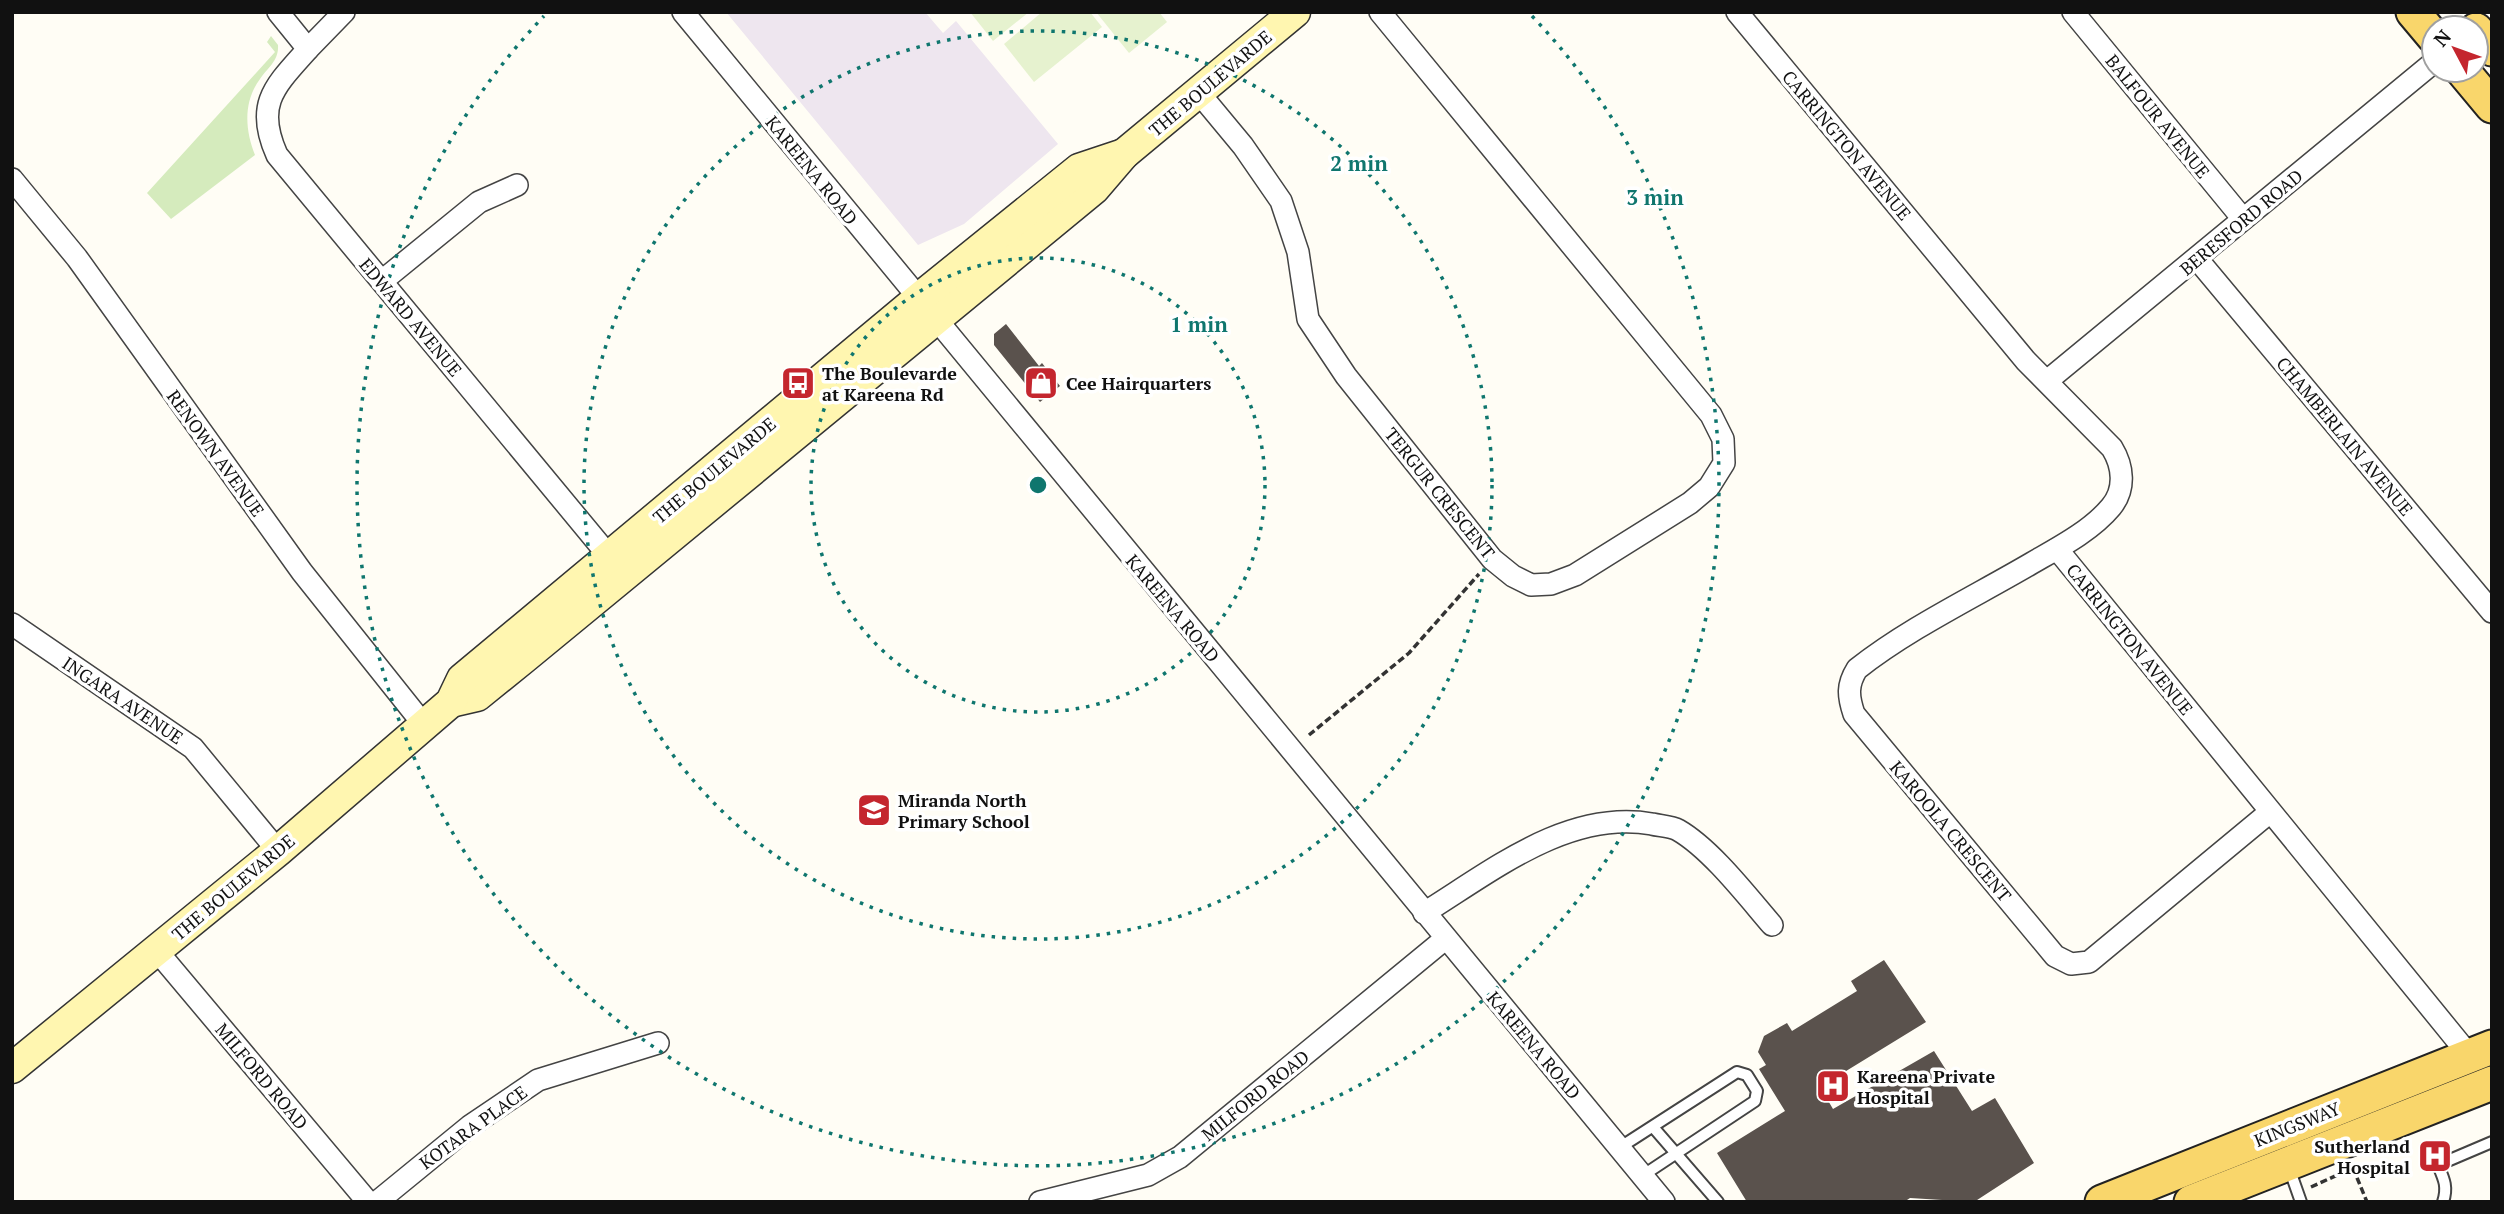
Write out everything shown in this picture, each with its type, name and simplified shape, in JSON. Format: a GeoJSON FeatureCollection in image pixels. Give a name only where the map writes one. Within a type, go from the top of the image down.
{"type":"FeatureCollection","features":[{"type":"Feature","properties":{"kind":"main road","name":"THE BOULEVARDE"},"geometry":{"type":"LineString","coordinates":[[12,1068],[278,851],[451,702],[477,696],[617,566],[926,309],[1079,169],[1124,154],[1295,12]]}},
{"type":"Feature","properties":{"kind":"main road"},"geometry":{"type":"LineString","coordinates":[[2474,84],[2492,106]]}},
{"type":"Feature","properties":{"kind":"main road","name":"CARRINGTON AVENUE"},"geometry":{"type":"LineString","coordinates":[[2481,1051],[2491,1083]]}},
{"type":"Feature","properties":{"kind":"main road","name":"KINGSWAY"},"geometry":{"type":"LineString","coordinates":[[2102,1202],[2481,1051]]}},
{"type":"Feature","properties":{"kind":"main road","name":"KINGSWAY"},"geometry":{"type":"LineString","coordinates":[[2191,1202],[2491,1083]]}},
{"type":"Feature","properties":{"kind":"street"},"geometry":{"type":"LineString","coordinates":[[278,12],[308,49]]}},
{"type":"Feature","properties":{"kind":"street","name":"EDWARD AVENUE"},"geometry":{"type":"LineString","coordinates":[[344,12],[272,92],[267,105],[267,132],[277,155],[617,566]]}},
{"type":"Feature","properties":{"kind":"street","name":"KAREENA ROAD"},"geometry":{"type":"LineString","coordinates":[[683,12],[1664,1202]]}},
{"type":"Feature","properties":{"kind":"street","name":"TERGUR CRESCENT"},"geometry":{"type":"LineString","coordinates":[[1199,93],[1242,146],[1281,201],[1298,251],[1308,318],[1346,376],[1492,559],[1531,585],[1551,584],[1575,575],[1690,503],[1709,487],[1724,463],[1723,439],[1711,415],[1380,12]]}},
{"type":"Feature","properties":{"kind":"street","name":"CARRINGTON AVENUE"},"geometry":{"type":"LineString","coordinates":[[1737,12],[2026,361],[2112,448],[2119,460],[2122,477],[2112,507],[2057,548],[2270,812],[2481,1051]]}},
{"type":"Feature","properties":{"kind":"street","name":"BALFOUR AVENUE"},"geometry":{"type":"LineString","coordinates":[[2073,12],[2243,219]]}},
{"type":"Feature","properties":{"kind":"street","name":"BERESFORD ROAD"},"geometry":{"type":"LineString","coordinates":[[2047,381],[2420,74]]}},
{"type":"Feature","properties":{"kind":"street","name":"RENOWN AVENUE"},"geometry":{"type":"LineString","coordinates":[[12,179],[78,258],[302,572],[424,725]]}},
{"type":"Feature","properties":{"kind":"street"},"geometry":{"type":"LineString","coordinates":[[382,281],[479,202],[517,185]]}},
{"type":"Feature","properties":{"kind":"street","name":"CHAMBERLAIN AVENUE"},"geometry":{"type":"LineString","coordinates":[[2197,260],[2492,612]]}},
{"type":"Feature","properties":{"kind":"street","name":"KAROOLA CRESCENT"},"geometry":{"type":"LineString","coordinates":[[2057,548],[1857,669],[1849,682],[1849,698],[1854,713],[2054,956],[2071,964],[2090,962],[2270,812]]}},
{"type":"Feature","properties":{"kind":"street","name":"INGARA AVENUE"},"geometry":{"type":"LineString","coordinates":[[12,624],[193,748],[278,851]]}},
{"type":"Feature","properties":{"kind":"street"},"geometry":{"type":"LineString","coordinates":[[1424,913],[1503,864],[1572,828],[1624,819],[1677,829],[1725,872],[1772,925]]}},
{"type":"Feature","properties":{"kind":"street","name":"MILFORD ROAD"},"geometry":{"type":"LineString","coordinates":[[1040,1202],[1148,1175],[1180,1157],[1445,939]]}},
{"type":"Feature","properties":{"kind":"street","name":"MILFORD ROAD"},"geometry":{"type":"LineString","coordinates":[[157,951],[368,1202]]}},
{"type":"Feature","properties":{"kind":"street","name":"KOTARA PLACE"},"geometry":{"type":"LineString","coordinates":[[377,1202],[470,1126],[538,1080],[658,1043]]}},
{"type":"Feature","properties":{"kind":"lane"},"geometry":{"type":"LineString","coordinates":[[1619,1148],[1737,1072],[1747,1075],[1757,1091],[1755,1101],[1643,1176]]}},
{"type":"Feature","properties":{"kind":"lane"},"geometry":{"type":"LineString","coordinates":[[1653,1127],[1718,1202]]}},
{"type":"Feature","properties":{"kind":"lane"},"geometry":{"type":"LineString","coordinates":[[2443,1202],[2445,1182],[2438,1165],[2492,1142]]}},
{"type":"Feature","properties":{"kind":"lane"},"geometry":{"type":"LineString","coordinates":[[2287,1163],[2301,1202]]}},
{"type":"Feature","properties":{"kind":"path"},"geometry":{"type":"LineString","coordinates":[[1308,735],[1409,653],[1492,559]]}},
{"type":"Feature","properties":{"kind":"path"},"geometry":{"type":"LineString","coordinates":[[2353,1168],[2367,1202]]}},
{"type":"Feature","properties":{"kind":"shaded area"},"geometry":{"type":"Polygon","coordinates":[[[726,12],[925,12],[943,33],[956,21],[1058,144],[964,224],[918,245],[726,12]]]}},
{"type":"Feature","properties":{"kind":"green space"},"geometry":{"type":"Polygon","coordinates":[[[970,12],[1029,12],[993,41],[970,12]]]}},
{"type":"Feature","properties":{"kind":"green space"},"geometry":{"type":"Polygon","coordinates":[[[1042,12],[1090,12],[1102,27],[1034,82],[1004,44],[1042,12]]]}},
{"type":"Feature","properties":{"kind":"green space"},"geometry":{"type":"Polygon","coordinates":[[[1096,12],[1159,12],[1167,22],[1129,53],[1096,12]]]}},
{"type":"Feature","properties":{"kind":"green space"},"geometry":{"type":"Polygon","coordinates":[[[271,36],[278,45],[277,55],[254,88],[248,107],[249,136],[255,155],[171,219],[147,193],[275,52],[267,42],[271,36]]]}},
{"type":"Feature","properties":{"kind":"building"},"geometry":{"type":"Polygon","coordinates":[[[1006,324],[1039,366],[1042,363],[1060,386],[1040,402],[994,345],[994,334],[1006,324]]]}},
{"type":"Feature","properties":{"kind":"building","name":"Kareena Private Hospital"},"geometry":{"type":"Polygon","coordinates":[[[1884,960],[1926,1022],[1820,1087],[1833,1109],[1934,1051],[1972,1111],[1995,1098],[2034,1163],[1974,1202],[1910,1198],[1904,1202],[1747,1202],[1717,1153],[1785,1111],[1759,1069],[1766,1065],[1758,1052],[1764,1036],[1787,1023],[1792,1031],[1857,991],[1851,981],[1884,960]]]}},
{"type":"Feature","properties":{"kind":"place","name":"The Boulevarde at Kareena Rd"},"geometry":{"type":"Point","coordinates":[798,383]}},
{"type":"Feature","properties":{"kind":"place","name":"Cee Hairquarters"},"geometry":{"type":"Point","coordinates":[1041,383]}},
{"type":"Feature","properties":{"kind":"place","name":"Miranda North Primary School"},"geometry":{"type":"Point","coordinates":[874,810]}},
{"type":"Feature","properties":{"kind":"place","name":"Kareena Private Hospital"},"geometry":{"type":"Point","coordinates":[1833,1086]}},
{"type":"Feature","properties":{"kind":"place","name":"Sutherland Hospital"},"geometry":{"type":"Point","coordinates":[2435,1156]}}]}
